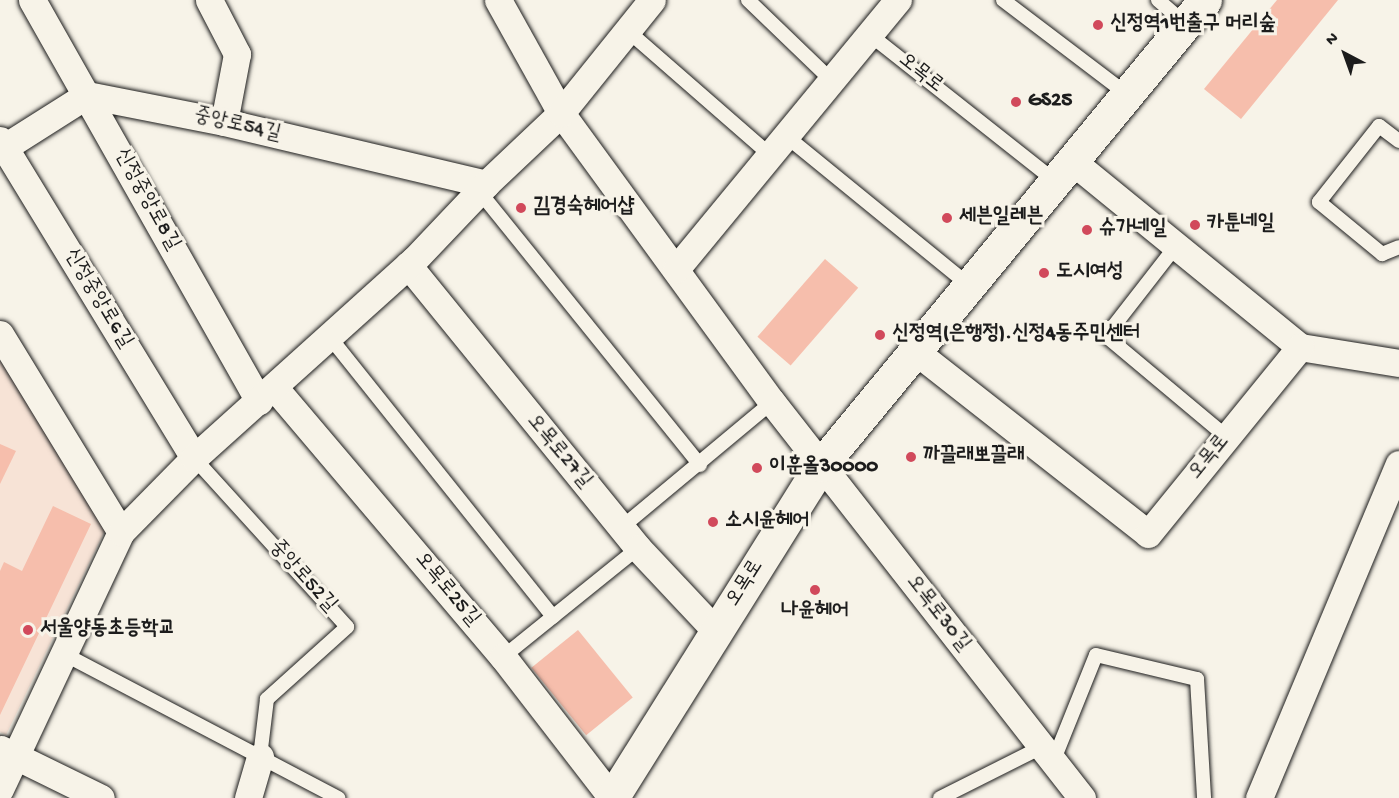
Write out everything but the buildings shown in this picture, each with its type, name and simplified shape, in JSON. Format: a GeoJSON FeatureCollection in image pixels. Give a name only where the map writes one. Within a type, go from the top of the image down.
{"type":"FeatureCollection","features":[{"type":"Feature","properties":{"kind":"main road","name":"오목로"},"geometry":{"type":"LineString","coordinates":[[612,798],[821,465],[1195,12]]}},
{"type":"Feature","properties":{"kind":"street","name":"신정중앙로8길"},"geometry":{"type":"LineString","coordinates":[[32,0],[267,394]]}},
{"type":"Feature","properties":{"kind":"street"},"geometry":{"type":"LineString","coordinates":[[208,0],[237,54],[224,122]]}},
{"type":"Feature","properties":{"kind":"street","name":"오목로30길"},"geometry":{"type":"LineString","coordinates":[[498,0],[561,113],[772,402],[1082,798]]}},
{"type":"Feature","properties":{"kind":"street"},"geometry":{"type":"LineString","coordinates":[[0,789],[8,753],[64,654],[121,532],[194,458],[408,265],[483,187],[561,113],[652,0]]}},
{"type":"Feature","properties":{"kind":"street"},"geometry":{"type":"LineString","coordinates":[[676,270],[898,0]]}},
{"type":"Feature","properties":{"kind":"street","name":"중앙로54길"},"geometry":{"type":"LineString","coordinates":[[87,95],[224,122],[483,187]]}},
{"type":"Feature","properties":{"kind":"street"},"geometry":{"type":"LineString","coordinates":[[1,146],[87,95]]}},
{"type":"Feature","properties":{"kind":"street","name":"신정중앙로6길"},"geometry":{"type":"LineString","coordinates":[[1,146],[194,458]]}},
{"type":"Feature","properties":{"kind":"street"},"geometry":{"type":"LineString","coordinates":[[1063,171],[1176,246],[1300,347],[1399,363]]}},
{"type":"Feature","properties":{"kind":"street","name":"오목로27길"},"geometry":{"type":"LineString","coordinates":[[408,265],[630,538],[716,631]]}},
{"type":"Feature","properties":{"kind":"street"},"geometry":{"type":"LineString","coordinates":[[0,334],[121,532]]}},
{"type":"Feature","properties":{"kind":"street","name":"오목로"},"geometry":{"type":"LineString","coordinates":[[915,351],[1148,534],[1300,347]]}},
{"type":"Feature","properties":{"kind":"street","name":"오목로25길"},"geometry":{"type":"LineString","coordinates":[[267,394],[503,657],[612,798]]}},
{"type":"Feature","properties":{"kind":"street"},"geometry":{"type":"LineString","coordinates":[[1259,798],[1399,464]]}},
{"type":"Feature","properties":{"kind":"street"},"geometry":{"type":"LineString","coordinates":[[8,753],[101,798]]}},
{"type":"Feature","properties":{"kind":"street"},"geometry":{"type":"LineString","coordinates":[[248,798],[260,757]]}},
{"type":"Feature","properties":{"kind":"lane"},"geometry":{"type":"LineString","coordinates":[[748,0],[831,80]]}},
{"type":"Feature","properties":{"kind":"lane"},"geometry":{"type":"LineString","coordinates":[[1003,0],[1127,94]]}},
{"type":"Feature","properties":{"kind":"lane","name":"오목로"},"geometry":{"type":"LineString","coordinates":[[1158,0],[1195,12]]}},
{"type":"Feature","properties":{"kind":"lane"},"geometry":{"type":"LineString","coordinates":[[628,31],[969,286]]}},
{"type":"Feature","properties":{"kind":"lane","name":"오목로"},"geometry":{"type":"LineString","coordinates":[[869,34],[1063,171]]}},
{"type":"Feature","properties":{"kind":"lane"},"geometry":{"type":"LineString","coordinates":[[1399,141],[1379,126],[1319,202],[1382,254],[1399,247]]}},
{"type":"Feature","properties":{"kind":"lane"},"geometry":{"type":"LineString","coordinates":[[483,187],[700,465]]}},
{"type":"Feature","properties":{"kind":"lane"},"geometry":{"type":"LineString","coordinates":[[1176,246],[1106,336],[1227,437]]}},
{"type":"Feature","properties":{"kind":"lane"},"geometry":{"type":"LineString","coordinates":[[329,336],[553,617]]}},
{"type":"Feature","properties":{"kind":"lane"},"geometry":{"type":"LineString","coordinates":[[503,657],[553,617],[700,465],[772,402]]}},
{"type":"Feature","properties":{"kind":"lane","name":"중앙로52길"},"geometry":{"type":"LineString","coordinates":[[194,458],[347,627],[267,699],[260,757]]}},
{"type":"Feature","properties":{"kind":"lane"},"geometry":{"type":"LineString","coordinates":[[64,654],[338,798]]}},
{"type":"Feature","properties":{"kind":"lane"},"geometry":{"type":"LineString","coordinates":[[940,798],[1048,755],[1096,656],[1197,679],[1204,798]]}},
{"type":"Feature","properties":{"kind":"shaded area","name":"서울양동초등학교"},"geometry":{"type":"Polygon","coordinates":[[[0,360],[106,528],[6,735],[0,732],[0,360]]]}},
{"type":"Feature","properties":{"kind":"place","name":"신정역1번출구 머리숲"},"geometry":{"type":"Point","coordinates":[1098,25]}},
{"type":"Feature","properties":{"kind":"place","name":"GS25"},"geometry":{"type":"Point","coordinates":[1016,102]}},
{"type":"Feature","properties":{"kind":"place","name":"김경숙헤어샵"},"geometry":{"type":"Point","coordinates":[521,208]}},
{"type":"Feature","properties":{"kind":"place","name":"세븐일레븐"},"geometry":{"type":"Point","coordinates":[947,218]}},
{"type":"Feature","properties":{"kind":"place","name":"카툰네일"},"geometry":{"type":"Point","coordinates":[1195,225]}},
{"type":"Feature","properties":{"kind":"place","name":"슈가네일"},"geometry":{"type":"Point","coordinates":[1087,230]}},
{"type":"Feature","properties":{"kind":"place","name":"도시여성"},"geometry":{"type":"Point","coordinates":[1044,273]}},
{"type":"Feature","properties":{"kind":"place","name":"신정역(은행정).신정4동주민센터"},"geometry":{"type":"Point","coordinates":[880,335]}},
{"type":"Feature","properties":{"kind":"place","name":"까끌래뽀끌래"},"geometry":{"type":"Point","coordinates":[911,457]}},
{"type":"Feature","properties":{"kind":"place","name":"이훈올30000"},"geometry":{"type":"Point","coordinates":[757,468]}},
{"type":"Feature","properties":{"kind":"place","name":"소시윤헤어"},"geometry":{"type":"Point","coordinates":[713,522]}},
{"type":"Feature","properties":{"kind":"place","name":"나윤헤어"},"geometry":{"type":"Point","coordinates":[815,590]}},
{"type":"Feature","properties":{"kind":"place","name":"서울양동초등학교"},"geometry":{"type":"Point","coordinates":[28,630]}}]}
